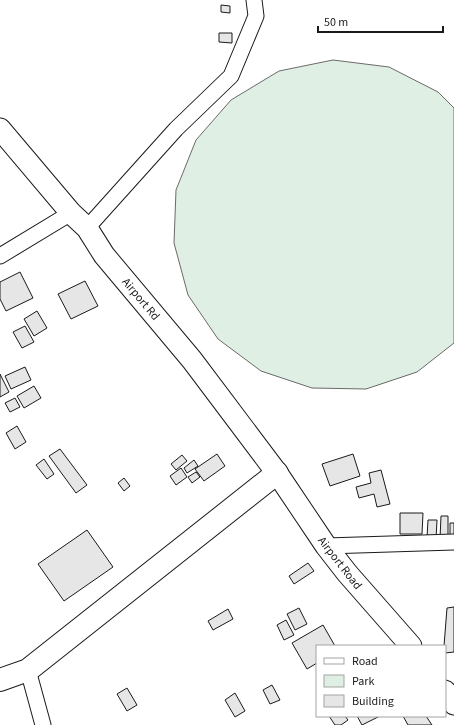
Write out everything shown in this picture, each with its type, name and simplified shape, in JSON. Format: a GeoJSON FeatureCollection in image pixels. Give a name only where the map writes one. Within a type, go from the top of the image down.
{"type":"FeatureCollection","features":[{"type":"Feature","properties":{"kind":"highway"},"geometry":{"type":"LineString","coordinates":[[0,680],[28,670],[277,473]]}},
{"type":"Feature","properties":{"kind":"main road","name":"Airport Rd"},"geometry":{"type":"LineString","coordinates":[[0,129],[71,213],[87,228],[104,256],[192,360],[277,473]]}},
{"type":"Feature","properties":{"kind":"main road","name":"Airport Road"},"geometry":{"type":"LineString","coordinates":[[277,473],[326,546],[347,573],[410,645]]}},
{"type":"Feature","properties":{"kind":"main road"},"geometry":{"type":"LineString","coordinates":[[446,692],[454,704]]}},
{"type":"Feature","properties":{"kind":"street"},"geometry":{"type":"LineString","coordinates":[[87,228],[176,129],[231,76],[256,16],[254,0]]}},
{"type":"Feature","properties":{"kind":"street"},"geometry":{"type":"LineString","coordinates":[[0,256],[71,213]]}},
{"type":"Feature","properties":{"kind":"street"},"geometry":{"type":"LineString","coordinates":[[326,546],[454,542]]}},
{"type":"Feature","properties":{"kind":"street"},"geometry":{"type":"LineString","coordinates":[[28,670],[43,725]]}},
{"type":"Feature","properties":{"kind":"green space"},"geometry":{"type":"Polygon","coordinates":[[[333,60],[389,67],[438,92],[454,108],[454,343],[417,372],[366,389],[312,388],[261,371],[218,339],[188,295],[174,243],[176,190],[196,140],[231,100],[279,71],[333,60]]]}},
{"type":"Feature","properties":{"kind":"building"},"geometry":{"type":"Polygon","coordinates":[[[221,5],[230,6],[230,13],[221,12],[221,5]]]}},
{"type":"Feature","properties":{"kind":"building"},"geometry":{"type":"Polygon","coordinates":[[[219,33],[232,33],[232,43],[219,42],[219,33]]]}},
{"type":"Feature","properties":{"kind":"building"},"geometry":{"type":"Polygon","coordinates":[[[20,272],[33,298],[6,311],[0,299],[0,282],[20,272]]]}},
{"type":"Feature","properties":{"kind":"building"},"geometry":{"type":"Polygon","coordinates":[[[85,281],[98,306],[71,319],[58,294],[85,281]]]}},
{"type":"Feature","properties":{"kind":"building"},"geometry":{"type":"Polygon","coordinates":[[[37,311],[47,328],[34,336],[24,319],[37,311]]]}},
{"type":"Feature","properties":{"kind":"building"},"geometry":{"type":"Polygon","coordinates":[[[25,326],[34,342],[22,348],[13,332],[25,326]]]}},
{"type":"Feature","properties":{"kind":"building"},"geometry":{"type":"Polygon","coordinates":[[[25,367],[31,380],[11,389],[5,376],[25,367]]]}},
{"type":"Feature","properties":{"kind":"building"},"geometry":{"type":"Polygon","coordinates":[[[0,374],[9,392],[0,397],[0,374]]]}},
{"type":"Feature","properties":{"kind":"building"},"geometry":{"type":"Polygon","coordinates":[[[34,386],[41,398],[24,408],[17,396],[34,386]]]}},
{"type":"Feature","properties":{"kind":"building"},"geometry":{"type":"Polygon","coordinates":[[[15,398],[20,407],[10,412],[5,403],[15,398]]]}},
{"type":"Feature","properties":{"kind":"building"},"geometry":{"type":"Polygon","coordinates":[[[17,426],[26,442],[15,449],[6,433],[17,426]]]}},
{"type":"Feature","properties":{"kind":"building"},"geometry":{"type":"Polygon","coordinates":[[[60,449],[87,485],[76,493],[49,456],[60,449]]]}},
{"type":"Feature","properties":{"kind":"building"},"geometry":{"type":"Polygon","coordinates":[[[217,454],[225,466],[204,481],[195,469],[217,454]]]}},
{"type":"Feature","properties":{"kind":"building"},"geometry":{"type":"Polygon","coordinates":[[[353,454],[360,476],[330,486],[322,464],[353,454]]]}},
{"type":"Feature","properties":{"kind":"building"},"geometry":{"type":"Polygon","coordinates":[[[182,455],[187,461],[176,470],[171,464],[182,455]]]}},
{"type":"Feature","properties":{"kind":"building"},"geometry":{"type":"Polygon","coordinates":[[[44,459],[54,474],[47,479],[36,465],[44,459]]]}},
{"type":"Feature","properties":{"kind":"building"},"geometry":{"type":"Polygon","coordinates":[[[194,460],[198,466],[187,473],[184,468],[194,460]]]}},
{"type":"Feature","properties":{"kind":"building"},"geometry":{"type":"Polygon","coordinates":[[[181,468],[187,477],[176,485],[170,476],[181,468]]]}},
{"type":"Feature","properties":{"kind":"building"},"geometry":{"type":"Polygon","coordinates":[[[381,470],[390,504],[377,507],[374,494],[359,498],[356,487],[371,483],[369,473],[381,470]]]}},
{"type":"Feature","properties":{"kind":"building"},"geometry":{"type":"Polygon","coordinates":[[[196,472],[200,477],[192,483],[188,477],[196,472]]]}},
{"type":"Feature","properties":{"kind":"building"},"geometry":{"type":"Polygon","coordinates":[[[124,478],[130,486],[124,491],[118,483],[124,478]]]}},
{"type":"Feature","properties":{"kind":"building"},"geometry":{"type":"Polygon","coordinates":[[[400,513],[423,513],[422,534],[400,534],[400,513]]]}},
{"type":"Feature","properties":{"kind":"building"},"geometry":{"type":"Polygon","coordinates":[[[441,516],[448,516],[448,539],[440,539],[441,516]]]}},
{"type":"Feature","properties":{"kind":"building"},"geometry":{"type":"Polygon","coordinates":[[[428,520],[437,520],[436,539],[427,538],[428,520]]]}},
{"type":"Feature","properties":{"kind":"building"},"geometry":{"type":"Polygon","coordinates":[[[450,523],[454,523],[454,537],[450,537],[450,523]]]}},
{"type":"Feature","properties":{"kind":"building"},"geometry":{"type":"Polygon","coordinates":[[[87,530],[113,567],[64,601],[38,564],[87,530]]]}},
{"type":"Feature","properties":{"kind":"building"},"geometry":{"type":"Polygon","coordinates":[[[308,563],[314,571],[294,584],[289,576],[308,563]]]}},
{"type":"Feature","properties":{"kind":"building"},"geometry":{"type":"Polygon","coordinates":[[[454,607],[454,652],[446,653],[446,645],[444,645],[447,608],[454,607]]]}},
{"type":"Feature","properties":{"kind":"building"},"geometry":{"type":"Polygon","coordinates":[[[299,608],[307,624],[295,630],[287,614],[299,608]]]}},
{"type":"Feature","properties":{"kind":"building"},"geometry":{"type":"Polygon","coordinates":[[[228,609],[233,619],[213,630],[208,621],[228,609]]]}},
{"type":"Feature","properties":{"kind":"building"},"geometry":{"type":"Polygon","coordinates":[[[286,620],[294,635],[284,640],[277,625],[286,620]]]}},
{"type":"Feature","properties":{"kind":"building"},"geometry":{"type":"Polygon","coordinates":[[[323,625],[334,645],[316,645],[316,664],[307,669],[292,643],[323,625]]]}},
{"type":"Feature","properties":{"kind":"building"},"geometry":{"type":"Polygon","coordinates":[[[272,685],[280,700],[270,704],[263,690],[272,685]]]}},
{"type":"Feature","properties":{"kind":"building"},"geometry":{"type":"Polygon","coordinates":[[[127,688],[137,705],[127,711],[117,694],[127,688]]]}},
{"type":"Feature","properties":{"kind":"building"},"geometry":{"type":"Polygon","coordinates":[[[235,693],[245,711],[235,717],[225,700],[235,693]]]}},
{"type":"Feature","properties":{"kind":"building"},"geometry":{"type":"Polygon","coordinates":[[[330,717],[346,717],[348,720],[341,725],[335,725],[330,717]]]}},
{"type":"Feature","properties":{"kind":"building"},"geometry":{"type":"Polygon","coordinates":[[[358,717],[378,717],[362,725],[358,717]]]}},
{"type":"Feature","properties":{"kind":"building"},"geometry":{"type":"Polygon","coordinates":[[[404,717],[427,717],[432,725],[408,725],[404,717]]]}}]}
